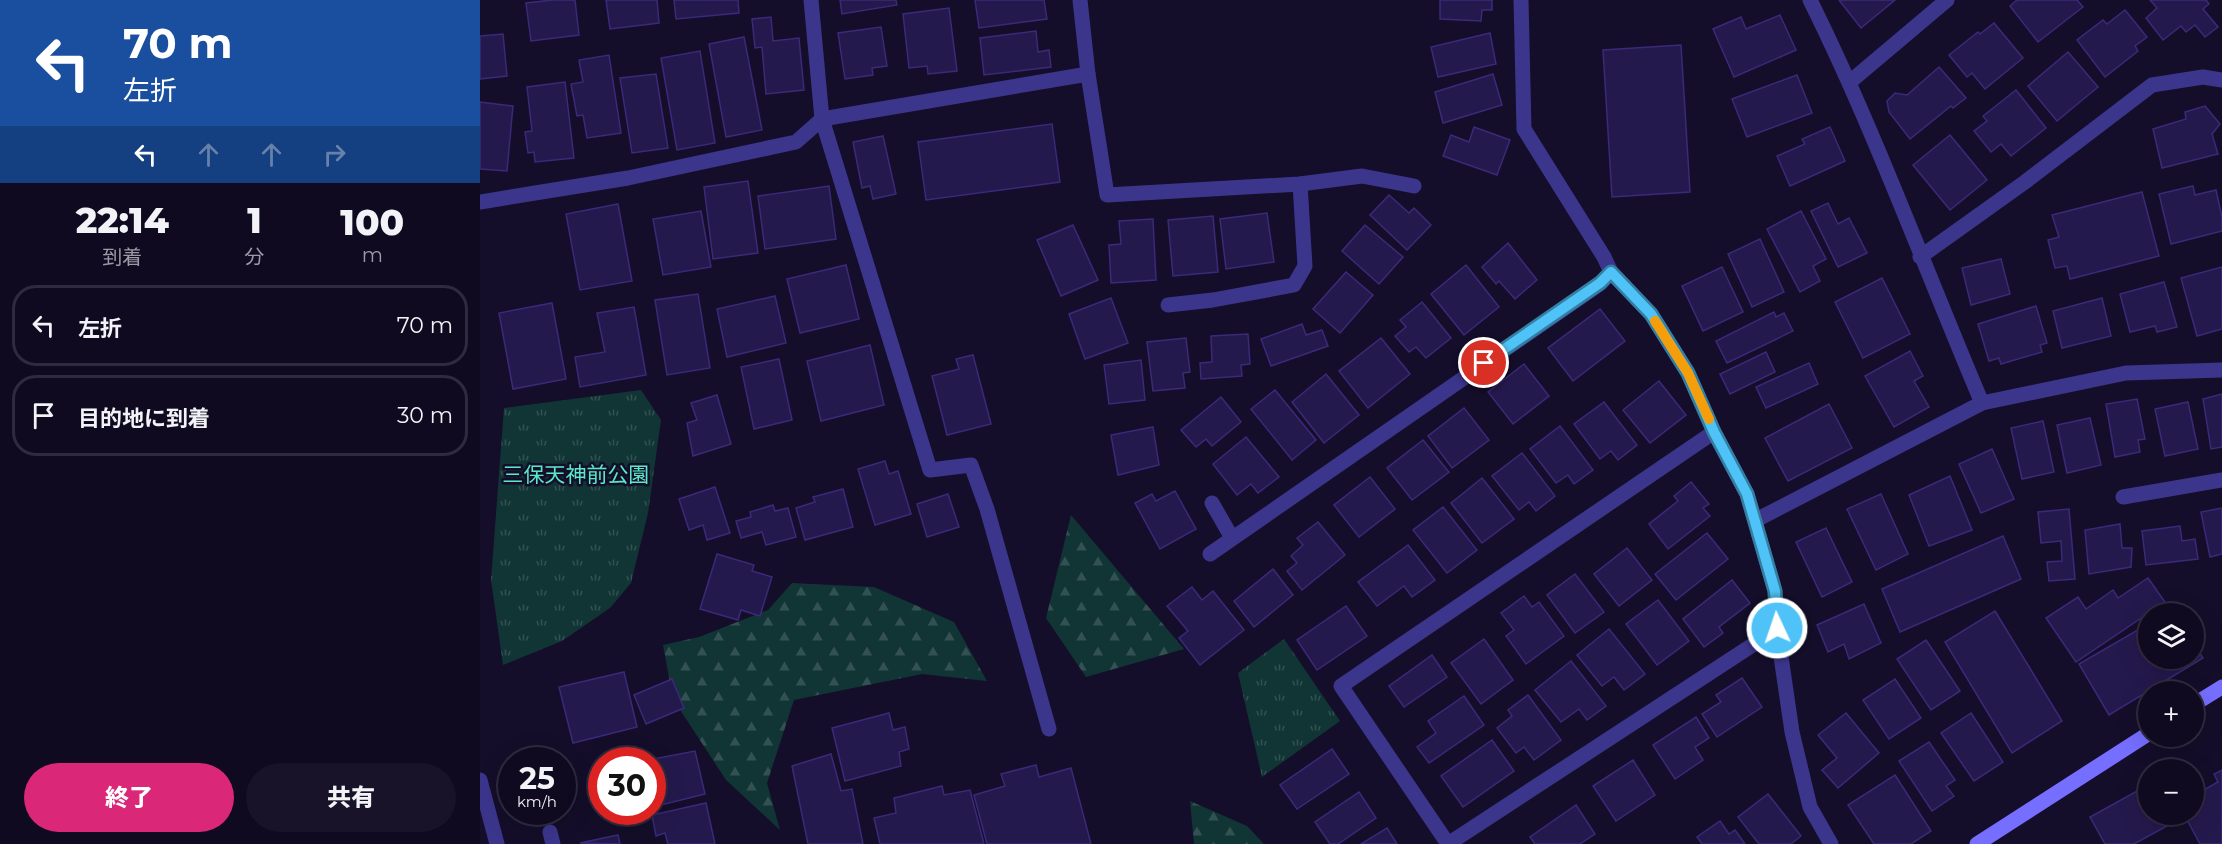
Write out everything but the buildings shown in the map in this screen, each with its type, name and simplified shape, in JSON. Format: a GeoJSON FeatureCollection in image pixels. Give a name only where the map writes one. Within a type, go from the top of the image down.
{"type":"FeatureCollection","features":[{"type":"Feature","properties":{"kind":"street"},"geometry":{"type":"LineString","coordinates":[[811,0],[822,119],[930,470],[971,465],[987,508],[1049,729]]}},
{"type":"Feature","properties":{"kind":"street"},"geometry":{"type":"LineString","coordinates":[[1080,0],[1088,74],[1107,195],[1300,184],[1362,176],[1414,186]]}},
{"type":"Feature","properties":{"kind":"street"},"geometry":{"type":"LineString","coordinates":[[1521,0],[1524,129],[1604,257],[1611,272],[1651,314],[1688,373],[1714,432],[1747,494],[1775,591],[1777,628],[1792,732],[1810,807],[1831,844]]}},
{"type":"Feature","properties":{"kind":"street"},"geometry":{"type":"LineString","coordinates":[[1810,0],[1851,81],[1920,257],[1982,404]]}},
{"type":"Feature","properties":{"kind":"street"},"geometry":{"type":"LineString","coordinates":[[1851,81],[1947,0]]}},
{"type":"Feature","properties":{"kind":"street"},"geometry":{"type":"LineString","coordinates":[[480,202],[628,178],[796,142],[822,119],[1088,74]]}},
{"type":"Feature","properties":{"kind":"street"},"geometry":{"type":"LineString","coordinates":[[1920,257],[2025,182],[2152,85],[2203,77],[2222,80]]}},
{"type":"Feature","properties":{"kind":"street"},"geometry":{"type":"LineString","coordinates":[[1168,305],[1213,300],[1294,285],[1305,266],[1300,184]]}},
{"type":"Feature","properties":{"kind":"street"},"geometry":{"type":"LineString","coordinates":[[1210,554],[1600,283],[1611,272]]}},
{"type":"Feature","properties":{"kind":"street"},"geometry":{"type":"LineString","coordinates":[[1756,520],[1982,404],[2126,373],[2222,370]]}},
{"type":"Feature","properties":{"kind":"street"},"geometry":{"type":"LineString","coordinates":[[1714,432],[1341,686],[1448,844],[1777,628]]}},
{"type":"Feature","properties":{"kind":"street"},"geometry":{"type":"LineString","coordinates":[[2123,497],[2222,480]]}},
{"type":"Feature","properties":{"kind":"street"},"geometry":{"type":"LineString","coordinates":[[1212,503],[1232,538]]}},
{"type":"Feature","properties":{"kind":"street"},"geometry":{"type":"LineString","coordinates":[[2204,698],[2222,687]]}},
{"type":"Feature","properties":{"kind":"street"},"geometry":{"type":"LineString","coordinates":[[1977,844],[2138,740]]}},
{"type":"Feature","properties":{"kind":"street"},"geometry":{"type":"LineString","coordinates":[[480,780],[497,844]]}},
{"type":"Feature","properties":{"kind":"green space","name":"三保天神前公園"},"geometry":{"type":"Polygon","coordinates":[[[641,390],[661,420],[648,513],[631,583],[610,608],[562,641],[503,665],[491,580],[504,408],[641,390]]]}},
{"type":"Feature","properties":{"kind":"green space"},"geometry":{"type":"Polygon","coordinates":[[[1071,515],[1184,649],[1086,677],[1046,618],[1071,515]]]}},
{"type":"Feature","properties":{"kind":"green space"},"geometry":{"type":"Polygon","coordinates":[[[792,583],[874,587],[954,622],[987,681],[922,674],[794,700],[767,783],[780,830],[726,780],[673,699],[663,645],[699,637],[768,610],[792,583]]]}},
{"type":"Feature","properties":{"kind":"green space"},"geometry":{"type":"Polygon","coordinates":[[[1284,639],[1340,721],[1262,777],[1238,673],[1284,639]]]}},
{"type":"Feature","properties":{"kind":"green space"},"geometry":{"type":"Polygon","coordinates":[[[1190,801],[1247,826],[1264,844],[1194,844],[1190,801]]]}},
{"type":"Feature","properties":{"kind":"slow traffic"},"geometry":{"type":"LineString","coordinates":[[1655,321],[1688,373],[1709,419]]}},
{"type":"Feature","properties":{"kind":"route"},"geometry":{"type":"LineString","coordinates":[[1484,363],[1600,283],[1611,272],[1651,314],[1688,373],[1714,432],[1747,494],[1775,591],[1777,628]]}}]}
